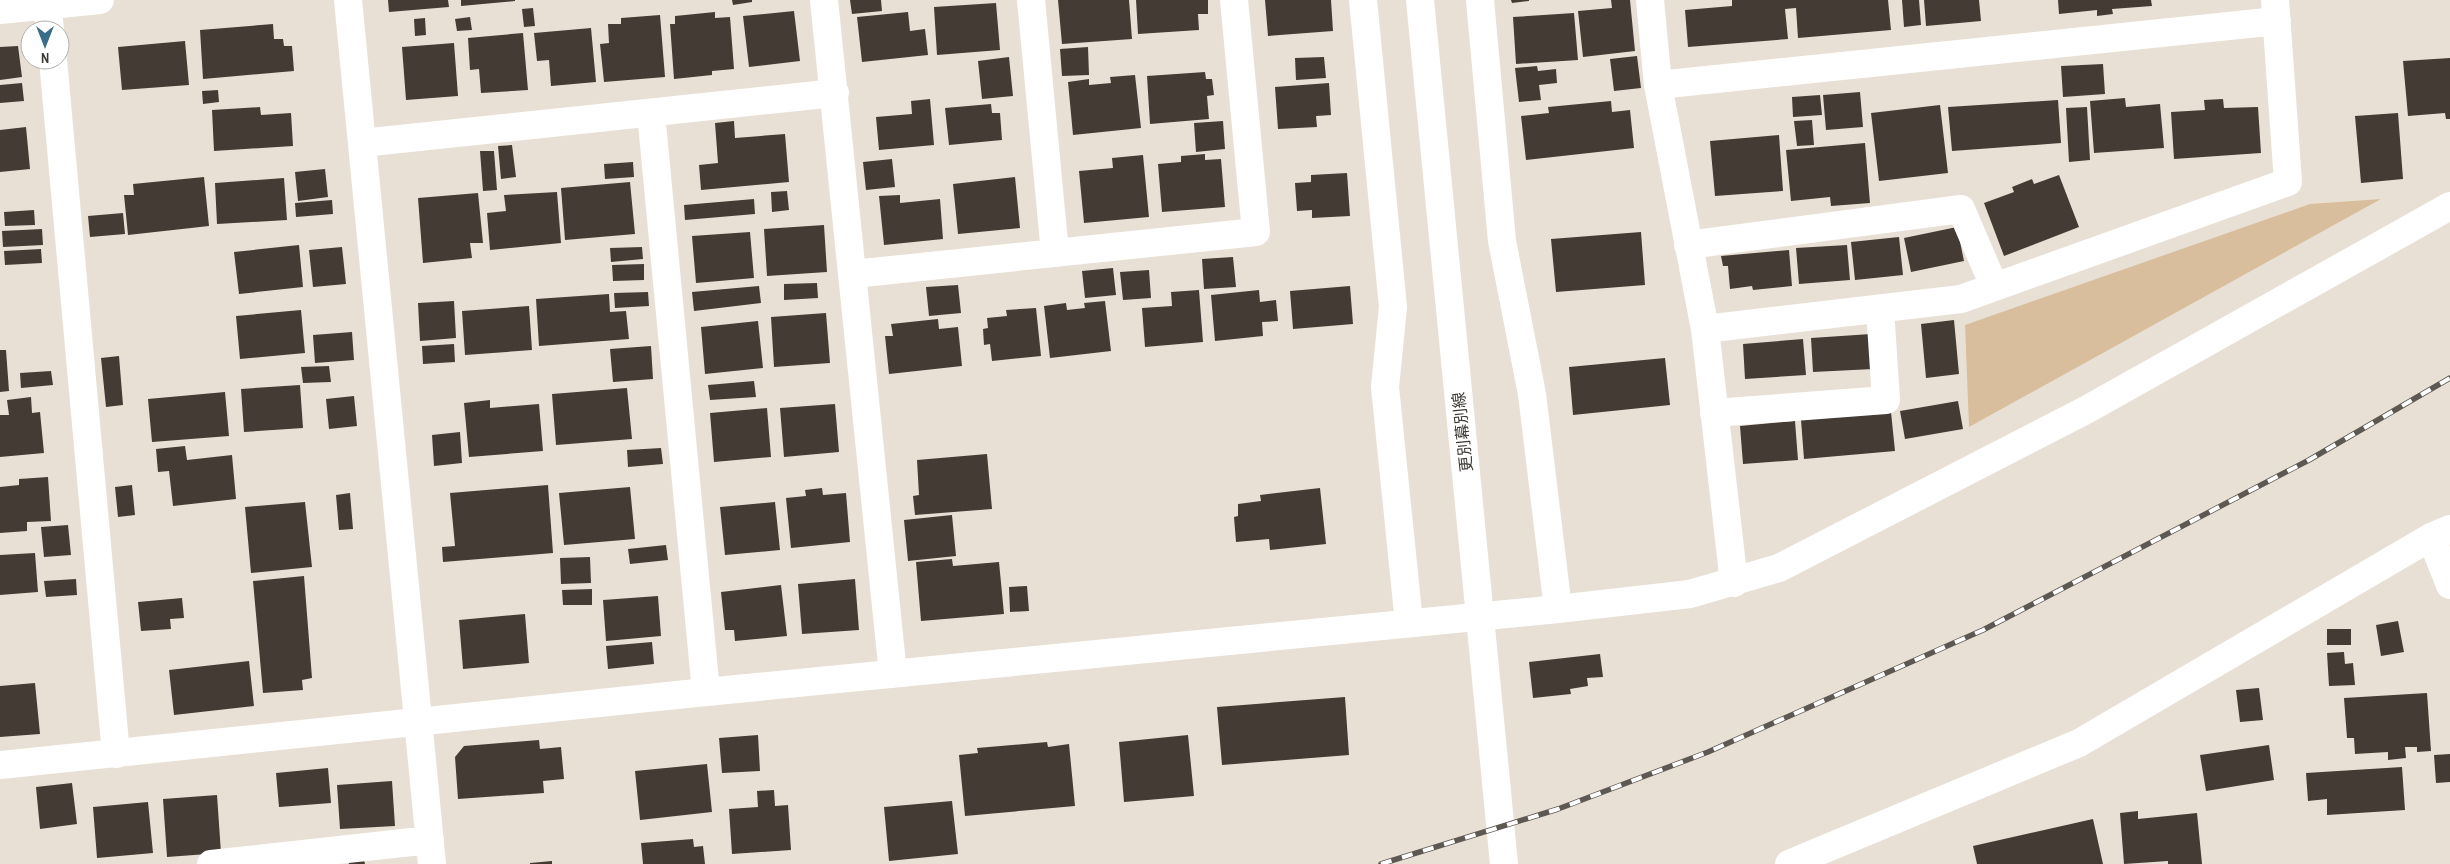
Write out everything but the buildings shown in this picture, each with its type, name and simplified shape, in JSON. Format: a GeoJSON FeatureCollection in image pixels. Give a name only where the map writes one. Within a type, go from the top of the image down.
{"type":"FeatureCollection","features":[{"type":"Feature","properties":{"kind":"street"},"geometry":{"type":"LineString","coordinates":[[0,10],[48,12],[100,0]]}},
{"type":"Feature","properties":{"kind":"street"},"geometry":{"type":"LineString","coordinates":[[211,864],[431,852],[420,722],[348,0]]}},
{"type":"Feature","properties":{"kind":"street"},"geometry":{"type":"LineString","coordinates":[[824,0],[893,674]]}},
{"type":"Feature","properties":{"kind":"street"},"geometry":{"type":"LineString","coordinates":[[1031,0],[1055,253]]}},
{"type":"Feature","properties":{"kind":"street"},"geometry":{"type":"LineString","coordinates":[[853,274],[1256,232],[1234,0]]}},
{"type":"Feature","properties":{"kind":"street"},"geometry":{"type":"LineString","coordinates":[[1363,0],[1393,307],[1385,387],[1409,624]]}},
{"type":"Feature","properties":{"kind":"street","name":"更別幕別線"},"geometry":{"type":"LineString","coordinates":[[1420,0],[1504,864]]}},
{"type":"Feature","properties":{"kind":"street"},"geometry":{"type":"LineString","coordinates":[[1480,0],[1502,241],[1532,394],[1558,609]]}},
{"type":"Feature","properties":{"kind":"street"},"geometry":{"type":"LineString","coordinates":[[1650,0],[1658,85],[1705,329],[1734,583]]}},
{"type":"Feature","properties":{"kind":"street"},"geometry":{"type":"LineString","coordinates":[[1658,85],[2276,11],[2288,182],[1961,299],[1705,329]]}},
{"type":"Feature","properties":{"kind":"street"},"geometry":{"type":"LineString","coordinates":[[54,70],[116,754]]}},
{"type":"Feature","properties":{"kind":"street"},"geometry":{"type":"LineString","coordinates":[[362,143],[835,93]]}},
{"type":"Feature","properties":{"kind":"street"},"geometry":{"type":"LineString","coordinates":[[651,113],[706,692]]}},
{"type":"Feature","properties":{"kind":"street"},"geometry":{"type":"LineString","coordinates":[[0,766],[706,692],[1409,624],[1690,594],[1734,583],[1779,568],[2078,414],[2450,206]]}},
{"type":"Feature","properties":{"kind":"street"},"geometry":{"type":"LineString","coordinates":[[1688,245],[1962,209],[1994,286]]}},
{"type":"Feature","properties":{"kind":"street"},"geometry":{"type":"LineString","coordinates":[[1714,413],[1886,400],[1880,309]]}},
{"type":"Feature","properties":{"kind":"street"},"geometry":{"type":"LineString","coordinates":[[1789,864],[2079,743],[2441,533],[2450,585]]}},
{"type":"Feature","properties":{"kind":"shaded area"},"geometry":{"type":"Polygon","coordinates":[[[2381,199],[1969,427],[1965,325],[2310,204],[2381,199]]]}},
{"type":"Feature","properties":{"kind":"railway"},"geometry":{"type":"LineString","coordinates":[[1381,864],[1558,809],[1708,752],[1983,630],[2309,460],[2450,378]]}}]}
